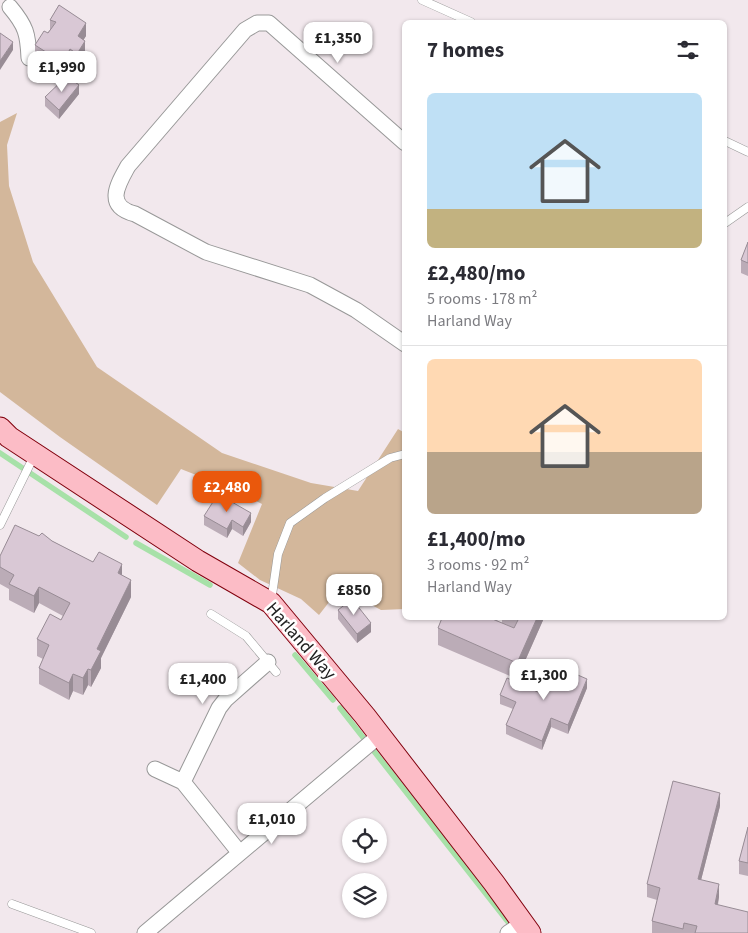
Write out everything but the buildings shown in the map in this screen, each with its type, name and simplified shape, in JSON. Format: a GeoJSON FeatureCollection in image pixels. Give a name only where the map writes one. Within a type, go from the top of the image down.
{"type":"FeatureCollection","features":[{"type":"Feature","properties":{"kind":"main road","name":"Harland Way"},"geometry":{"type":"LineString","coordinates":[[0,428],[9,438],[198,561],[271,604],[380,735],[494,883],[520,930]]}},
{"type":"Feature","properties":{"kind":"street"},"geometry":{"type":"LineString","coordinates":[[7,6],[20,19],[29,37],[29,58]]}},
{"type":"Feature","properties":{"kind":"street"},"geometry":{"type":"LineString","coordinates":[[402,140],[269,23],[257,24],[245,30],[135,158],[116,186],[115,191],[118,202],[128,212],[206,252],[310,285],[356,310],[402,342]]}},
{"type":"Feature","properties":{"kind":"street"},"geometry":{"type":"LineString","coordinates":[[182,782],[219,708],[226,699],[272,667]]}},
{"type":"Feature","properties":{"kind":"street"},"geometry":{"type":"LineString","coordinates":[[145,933],[380,735]]}},
{"type":"Feature","properties":{"kind":"street"},"geometry":{"type":"LineString","coordinates":[[155,769],[182,782],[240,852]]}},
{"type":"Feature","properties":{"kind":"lane"},"geometry":{"type":"LineString","coordinates":[[422,0],[467,20]]}},
{"type":"Feature","properties":{"kind":"lane"},"geometry":{"type":"LineString","coordinates":[[727,142],[748,152]]}},
{"type":"Feature","properties":{"kind":"lane"},"geometry":{"type":"LineString","coordinates":[[727,222],[748,207]]}},
{"type":"Feature","properties":{"kind":"lane"},"geometry":{"type":"LineString","coordinates":[[0,525],[35,455]]}},
{"type":"Feature","properties":{"kind":"lane"},"geometry":{"type":"LineString","coordinates":[[271,604],[278,554],[290,523],[325,498],[390,458],[402,455]]}},
{"type":"Feature","properties":{"kind":"lane"},"geometry":{"type":"LineString","coordinates":[[211,614],[246,636],[272,667]]}},
{"type":"Feature","properties":{"kind":"lane"},"geometry":{"type":"LineString","coordinates":[[12,904],[91,933]]}},
{"type":"Feature","properties":{"kind":"shaded area"},"geometry":{"type":"Polygon","coordinates":[[[17,113],[7,145],[9,186],[33,262],[97,367],[222,453],[311,483],[358,491],[398,429],[402,431],[402,609],[381,610],[340,588],[319,615],[301,599],[260,580],[238,563],[262,504],[229,488],[181,469],[157,505],[0,392],[0,122],[17,113]]]}},
{"type":"Feature","properties":{"kind":"waterway"},"geometry":{"type":"LineString","coordinates":[[0,453],[126,537]]}},
{"type":"Feature","properties":{"kind":"waterway"},"geometry":{"type":"LineString","coordinates":[[136,543],[210,585]]}},
{"type":"Feature","properties":{"kind":"waterway"},"geometry":{"type":"LineString","coordinates":[[295,655],[333,700]]}},
{"type":"Feature","properties":{"kind":"waterway"},"geometry":{"type":"LineString","coordinates":[[340,708],[512,927]]}}]}
